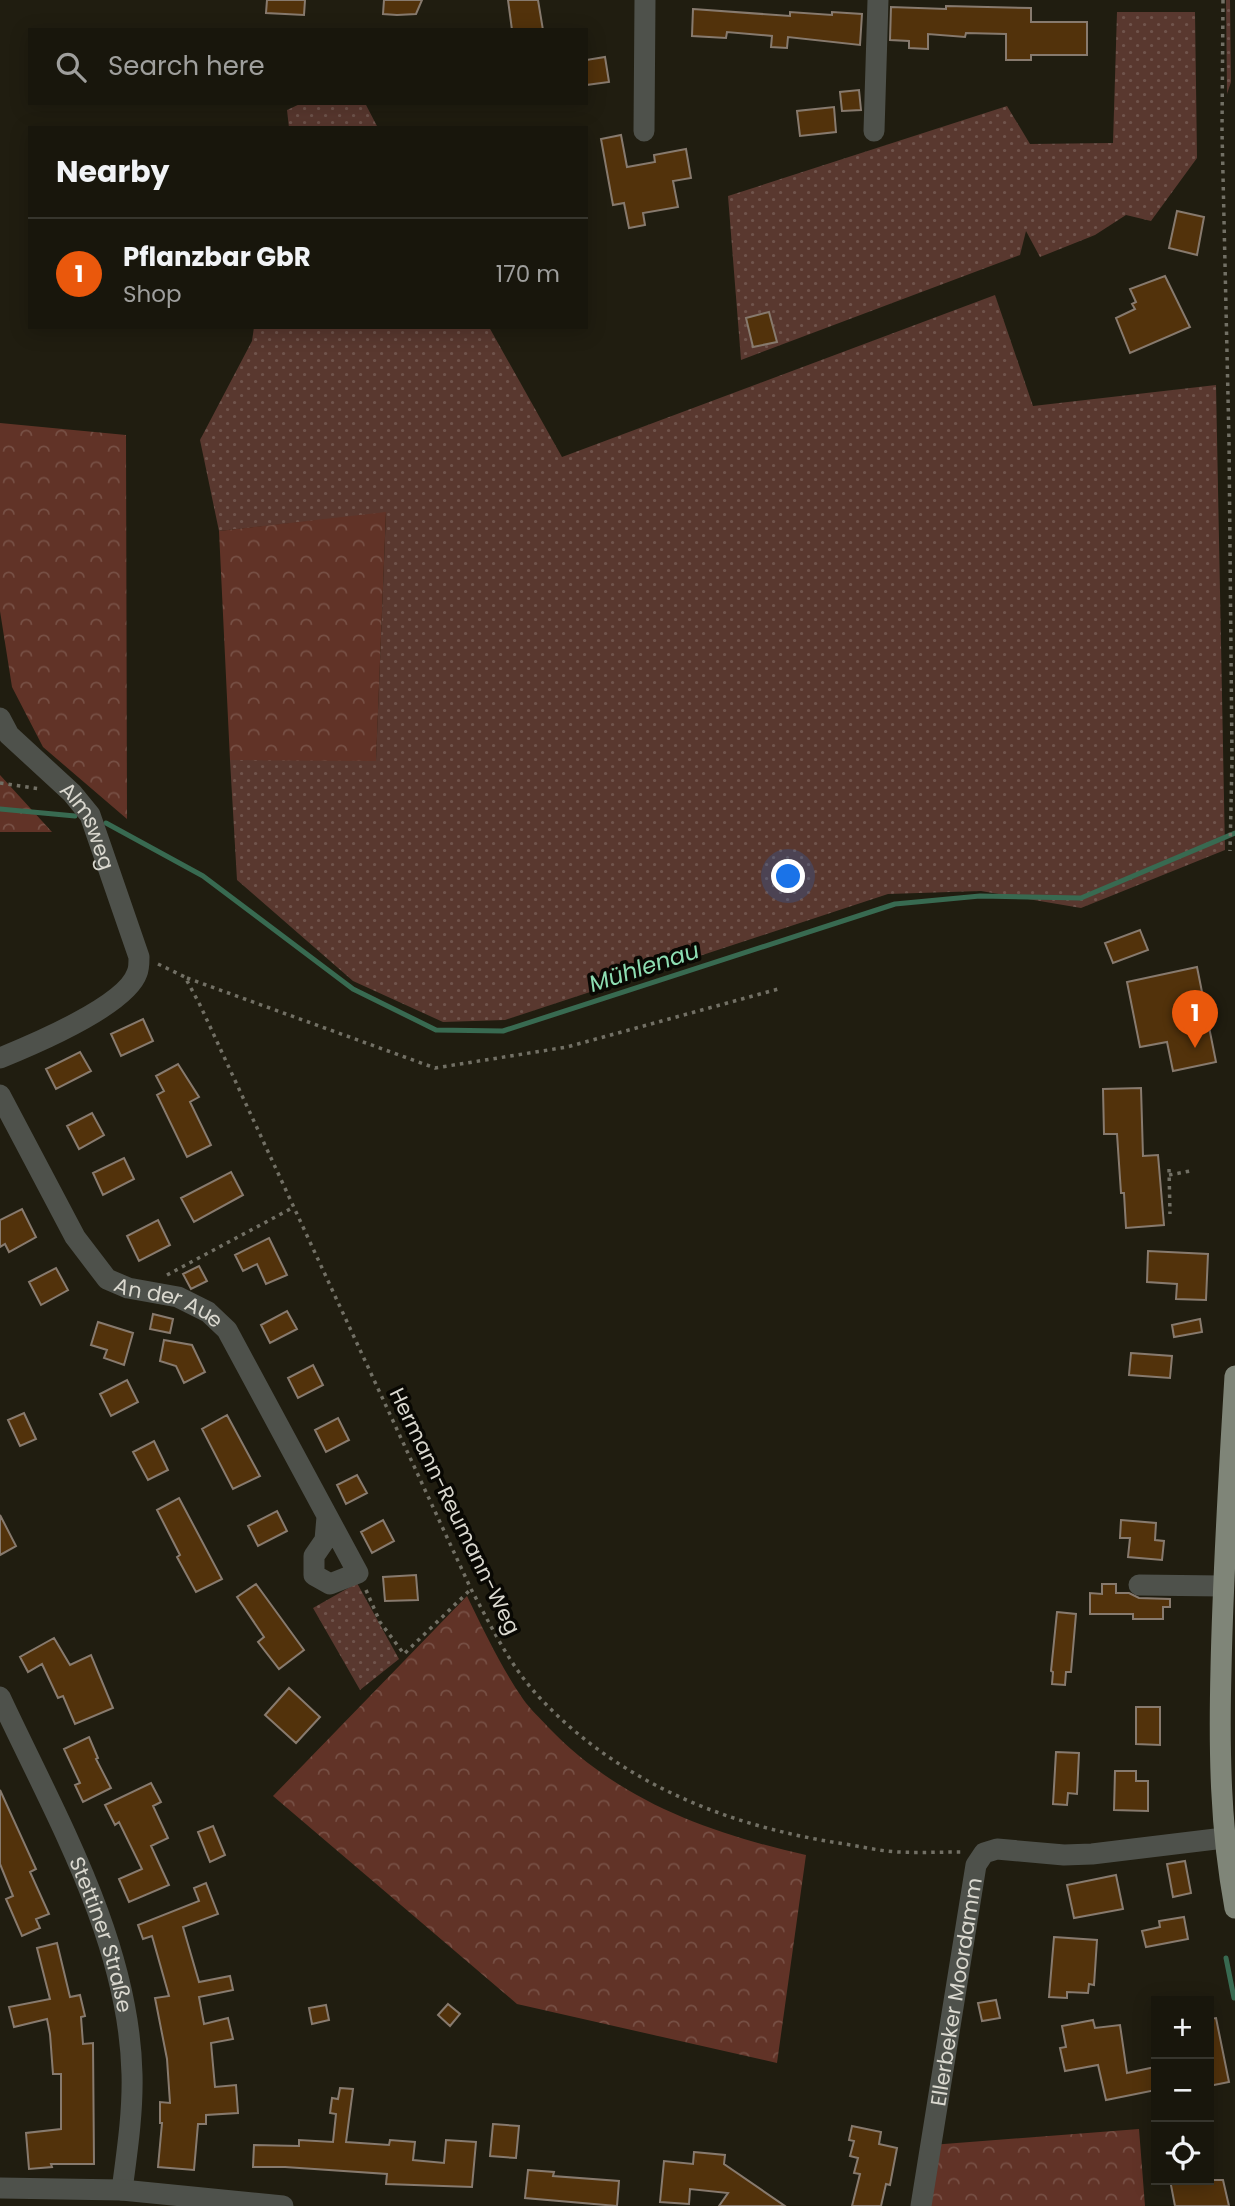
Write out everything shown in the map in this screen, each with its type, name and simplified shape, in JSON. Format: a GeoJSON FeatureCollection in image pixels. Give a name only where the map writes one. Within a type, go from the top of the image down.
{"type":"FeatureCollection","features":[{"type":"Feature","properties":{"kind":"main road"},"geometry":{"type":"LineString","coordinates":[[1235,1376],[1230,1526],[1222,1586],[1219,1763],[1224,1838],[1235,1908]]}},
{"type":"Feature","properties":{"kind":"street"},"geometry":{"type":"LineString","coordinates":[[644,131],[645,0]]}},
{"type":"Feature","properties":{"kind":"street"},"geometry":{"type":"LineString","coordinates":[[874,131],[878,0]]}},
{"type":"Feature","properties":{"kind":"street","name":"Almsweg"},"geometry":{"type":"LineString","coordinates":[[0,718],[9,735],[72,793],[90,815],[139,957]]}},
{"type":"Feature","properties":{"kind":"street"},"geometry":{"type":"LineString","coordinates":[[0,1058],[61,1031],[103,1007],[125,990],[137,975],[139,957]]}},
{"type":"Feature","properties":{"kind":"street","name":"An der Aue"},"geometry":{"type":"LineString","coordinates":[[0,1095],[75,1237],[107,1279],[128,1288],[178,1297],[208,1312],[227,1330],[358,1573]]}},
{"type":"Feature","properties":{"kind":"street"},"geometry":{"type":"LineString","coordinates":[[327,1517],[325,1540],[314,1556],[314,1575],[330,1584],[358,1573]]}},
{"type":"Feature","properties":{"kind":"street"},"geometry":{"type":"LineString","coordinates":[[1139,1585],[1222,1586]]}},
{"type":"Feature","properties":{"kind":"street","name":"Stettiner Straße"},"geometry":{"type":"LineString","coordinates":[[0,1696],[97,1906],[110,1942],[125,2006],[132,2075],[131,2123],[122,2190]]}},
{"type":"Feature","properties":{"kind":"street","name":"Ellerbeker Moordamm"},"geometry":{"type":"LineString","coordinates":[[921,2206],[976,1865],[984,1853],[997,1849],[1064,1855],[1092,1854],[1224,1838]]}},
{"type":"Feature","properties":{"kind":"street"},"geometry":{"type":"LineString","coordinates":[[0,2188],[122,2190],[283,2206]]}},
{"type":"Feature","properties":{"kind":"path"},"geometry":{"type":"LineString","coordinates":[[1223,0],[1222,131],[1232,760],[1230,851]]}},
{"type":"Feature","properties":{"kind":"path"},"geometry":{"type":"LineString","coordinates":[[139,957],[185,977],[435,1068],[567,1047],[782,988]]}},
{"type":"Feature","properties":{"kind":"path","name":"Hermann-Reumann-Weg"},"geometry":{"type":"LineString","coordinates":[[185,977],[200,1004],[471,1589],[502,1647],[537,1695],[575,1733],[616,1762],[669,1794],[708,1810],[761,1828],[810,1839],[896,1852],[984,1853]]}},
{"type":"Feature","properties":{"kind":"path"},"geometry":{"type":"LineString","coordinates":[[1170,1214],[1169,1172],[1190,1171]]}},
{"type":"Feature","properties":{"kind":"path"},"geometry":{"type":"LineString","coordinates":[[146,1292],[161,1279],[294,1207]]}},
{"type":"Feature","properties":{"kind":"path"},"geometry":{"type":"LineString","coordinates":[[358,1573],[380,1622],[404,1654],[471,1589]]}},
{"type":"Feature","properties":{"kind":"shaded area"},"geometry":{"type":"Polygon","coordinates":[[[1226,0],[1230,0],[1231,82],[1227,94],[1226,0]]]}},
{"type":"Feature","properties":{"kind":"shaded area"},"geometry":{"type":"Polygon","coordinates":[[[1117,12],[1195,12],[1197,158],[1151,221],[1126,215],[1095,235],[1040,257],[1026,231],[1020,255],[741,360],[728,196],[1007,106],[1030,144],[1113,143],[1117,12]]]}},
{"type":"Feature","properties":{"kind":"shaded area"},"geometry":{"type":"Polygon","coordinates":[[[298,105],[366,105],[377,126],[289,126],[287,110],[298,105]]]}},
{"type":"Feature","properties":{"kind":"shaded area"},"geometry":{"type":"Polygon","coordinates":[[[995,295],[1033,406],[1216,385],[1225,850],[1081,908],[981,891],[888,894],[505,1020],[443,1022],[353,981],[237,880],[230,760],[376,760],[386,513],[219,531],[200,440],[252,341],[254,329],[490,329],[562,457],[995,295]]]}},
{"type":"Feature","properties":{"kind":"shaded area"},"geometry":{"type":"Polygon","coordinates":[[[357,1583],[399,1659],[360,1690],[313,1608],[357,1583]]]}},
{"type":"Feature","properties":{"kind":"green space"},"geometry":{"type":"Polygon","coordinates":[[[0,423],[126,435],[127,819],[43,747],[12,687],[0,611],[0,423]]]}},
{"type":"Feature","properties":{"kind":"green space"},"geometry":{"type":"Polygon","coordinates":[[[386,512],[376,761],[230,760],[219,531],[386,512]]]}},
{"type":"Feature","properties":{"kind":"green space"},"geometry":{"type":"Polygon","coordinates":[[[0,775],[52,832],[0,832],[0,775]]]}},
{"type":"Feature","properties":{"kind":"green space"},"geometry":{"type":"Polygon","coordinates":[[[467,1596],[500,1662],[526,1703],[575,1753],[635,1794],[667,1810],[735,1836],[806,1855],[777,2063],[517,2004],[273,1796],[467,1596]]]}},
{"type":"Feature","properties":{"kind":"green space"},"geometry":{"type":"Polygon","coordinates":[[[1139,2129],[1145,2206],[921,2206],[931,2145],[1139,2129]]]}},
{"type":"Feature","properties":{"kind":"building"},"geometry":{"type":"Polygon","coordinates":[[[267,0],[305,0],[304,15],[266,13],[267,0]]]}},
{"type":"Feature","properties":{"kind":"building"},"geometry":{"type":"Polygon","coordinates":[[[384,0],[422,0],[416,14],[397,15],[383,14],[384,0]]]}},
{"type":"Feature","properties":{"kind":"building"},"geometry":{"type":"Polygon","coordinates":[[[508,0],[538,0],[543,28],[512,28],[508,0]]]}},
{"type":"Feature","properties":{"kind":"building"},"geometry":{"type":"Polygon","coordinates":[[[946,6],[1031,8],[1031,22],[1087,22],[1087,55],[1031,55],[1031,60],[1006,60],[1006,34],[966,33],[965,37],[928,34],[928,49],[909,48],[909,41],[890,40],[891,7],[946,9],[946,6]]]}},
{"type":"Feature","properties":{"kind":"building"},"geometry":{"type":"Polygon","coordinates":[[[693,9],[790,16],[790,12],[862,14],[860,45],[788,37],[787,48],[771,47],[772,36],[727,32],[726,38],[692,36],[693,9]]]}},
{"type":"Feature","properties":{"kind":"building"},"geometry":{"type":"Polygon","coordinates":[[[605,57],[609,82],[588,85],[588,60],[605,57]]]}},
{"type":"Feature","properties":{"kind":"building"},"geometry":{"type":"Polygon","coordinates":[[[859,90],[861,110],[842,111],[840,92],[859,90]]]}},
{"type":"Feature","properties":{"kind":"building"},"geometry":{"type":"Polygon","coordinates":[[[834,107],[836,132],[800,136],[797,111],[834,107]]]}},
{"type":"Feature","properties":{"kind":"building"},"geometry":{"type":"Polygon","coordinates":[[[621,135],[627,167],[655,162],[654,155],[686,149],[691,178],[673,181],[678,207],[643,213],[645,225],[629,228],[624,203],[613,205],[601,139],[621,135]]]}},
{"type":"Feature","properties":{"kind":"building"},"geometry":{"type":"Polygon","coordinates":[[[1177,211],[1204,217],[1197,255],[1169,248],[1177,211]]]}},
{"type":"Feature","properties":{"kind":"building"},"geometry":{"type":"Polygon","coordinates":[[[1165,276],[1190,327],[1130,353],[1116,318],[1135,309],[1132,304],[1136,302],[1130,289],[1165,276]]]}},
{"type":"Feature","properties":{"kind":"building"},"geometry":{"type":"Polygon","coordinates":[[[769,312],[777,342],[753,347],[746,318],[769,312]]]}},
{"type":"Feature","properties":{"kind":"building"},"geometry":{"type":"Polygon","coordinates":[[[1140,930],[1148,950],[1113,963],[1105,943],[1140,930]]]}},
{"type":"Feature","properties":{"kind":"building"},"geometry":{"type":"Polygon","coordinates":[[[1197,967],[1216,1062],[1173,1071],[1167,1042],[1140,1047],[1127,982],[1197,967]]]}},
{"type":"Feature","properties":{"kind":"building"},"geometry":{"type":"Polygon","coordinates":[[[143,1019],[153,1041],[121,1056],[111,1034],[143,1019]]]}},
{"type":"Feature","properties":{"kind":"building"},"geometry":{"type":"Polygon","coordinates":[[[80,1052],[91,1071],[56,1089],[46,1069],[80,1052]]]}},
{"type":"Feature","properties":{"kind":"building"},"geometry":{"type":"Polygon","coordinates":[[[178,1064],[199,1097],[190,1102],[211,1145],[187,1157],[157,1095],[164,1091],[156,1076],[178,1064]]]}},
{"type":"Feature","properties":{"kind":"building"},"geometry":{"type":"Polygon","coordinates":[[[1141,1088],[1143,1156],[1158,1155],[1164,1225],[1126,1228],[1117,1134],[1104,1134],[1103,1089],[1141,1088]]]}},
{"type":"Feature","properties":{"kind":"building"},"geometry":{"type":"Polygon","coordinates":[[[92,1113],[104,1135],[79,1149],[67,1126],[92,1113]]]}},
{"type":"Feature","properties":{"kind":"building"},"geometry":{"type":"Polygon","coordinates":[[[124,1158],[134,1179],[103,1195],[93,1173],[124,1158]]]}},
{"type":"Feature","properties":{"kind":"building"},"geometry":{"type":"Polygon","coordinates":[[[231,1172],[243,1195],[194,1222],[181,1198],[231,1172]]]}},
{"type":"Feature","properties":{"kind":"building"},"geometry":{"type":"Polygon","coordinates":[[[22,1209],[36,1237],[9,1252],[5,1244],[0,1247],[0,1220],[22,1209]]]}},
{"type":"Feature","properties":{"kind":"building"},"geometry":{"type":"Polygon","coordinates":[[[158,1220],[170,1245],[139,1261],[127,1236],[158,1220]]]}},
{"type":"Feature","properties":{"kind":"building"},"geometry":{"type":"Polygon","coordinates":[[[269,1238],[287,1275],[266,1284],[257,1264],[243,1271],[235,1255],[269,1238]]]}},
{"type":"Feature","properties":{"kind":"building"},"geometry":{"type":"Polygon","coordinates":[[[1148,1251],[1208,1254],[1206,1300],[1176,1299],[1177,1284],[1147,1282],[1148,1251]]]}},
{"type":"Feature","properties":{"kind":"building"},"geometry":{"type":"Polygon","coordinates":[[[199,1266],[207,1281],[191,1289],[183,1274],[199,1266]]]}},
{"type":"Feature","properties":{"kind":"building"},"geometry":{"type":"Polygon","coordinates":[[[56,1268],[68,1290],[41,1305],[29,1282],[56,1268]]]}},
{"type":"Feature","properties":{"kind":"building"},"geometry":{"type":"Polygon","coordinates":[[[287,1311],[297,1329],[270,1343],[261,1325],[287,1311]]]}},
{"type":"Feature","properties":{"kind":"building"},"geometry":{"type":"Polygon","coordinates":[[[153,1314],[173,1319],[170,1333],[150,1329],[153,1314]]]}},
{"type":"Feature","properties":{"kind":"building"},"geometry":{"type":"Polygon","coordinates":[[[1200,1319],[1202,1332],[1174,1337],[1172,1325],[1200,1319]]]}},
{"type":"Feature","properties":{"kind":"building"},"geometry":{"type":"Polygon","coordinates":[[[98,1322],[133,1333],[124,1365],[104,1358],[107,1350],[91,1345],[98,1322]]]}},
{"type":"Feature","properties":{"kind":"building"},"geometry":{"type":"Polygon","coordinates":[[[164,1340],[192,1345],[205,1372],[184,1383],[176,1366],[160,1361],[164,1340]]]}},
{"type":"Feature","properties":{"kind":"building"},"geometry":{"type":"Polygon","coordinates":[[[1131,1353],[1172,1356],[1170,1378],[1129,1375],[1131,1353]]]}},
{"type":"Feature","properties":{"kind":"building"},"geometry":{"type":"Polygon","coordinates":[[[313,1365],[323,1385],[298,1398],[288,1378],[313,1365]]]}},
{"type":"Feature","properties":{"kind":"building"},"geometry":{"type":"Polygon","coordinates":[[[127,1380],[138,1402],[111,1416],[100,1394],[127,1380]]]}},
{"type":"Feature","properties":{"kind":"building"},"geometry":{"type":"Polygon","coordinates":[[[24,1413],[36,1439],[20,1446],[8,1420],[24,1413]]]}},
{"type":"Feature","properties":{"kind":"building"},"geometry":{"type":"Polygon","coordinates":[[[227,1415],[260,1476],[233,1489],[202,1429],[227,1415]]]}},
{"type":"Feature","properties":{"kind":"building"},"geometry":{"type":"Polygon","coordinates":[[[338,1418],[349,1440],[326,1452],[315,1430],[338,1418]]]}},
{"type":"Feature","properties":{"kind":"building"},"geometry":{"type":"Polygon","coordinates":[[[154,1441],[168,1470],[148,1480],[133,1452],[154,1441]]]}},
{"type":"Feature","properties":{"kind":"building"},"geometry":{"type":"Polygon","coordinates":[[[357,1475],[367,1493],[346,1504],[337,1485],[357,1475]]]}},
{"type":"Feature","properties":{"kind":"building"},"geometry":{"type":"Polygon","coordinates":[[[179,1498],[222,1579],[196,1592],[177,1557],[180,1555],[157,1510],[179,1498]]]}},
{"type":"Feature","properties":{"kind":"building"},"geometry":{"type":"Polygon","coordinates":[[[277,1511],[287,1531],[258,1546],[248,1526],[277,1511]]]}},
{"type":"Feature","properties":{"kind":"building"},"geometry":{"type":"Polygon","coordinates":[[[0,1515],[16,1546],[0,1555],[0,1515]]]}},
{"type":"Feature","properties":{"kind":"building"},"geometry":{"type":"Polygon","coordinates":[[[383,1520],[394,1541],[372,1553],[361,1532],[383,1520]]]}},
{"type":"Feature","properties":{"kind":"building"},"geometry":{"type":"Polygon","coordinates":[[[1121,1520],[1156,1523],[1155,1540],[1164,1541],[1162,1560],[1128,1557],[1130,1538],[1120,1538],[1121,1520]]]}},
{"type":"Feature","properties":{"kind":"building"},"geometry":{"type":"Polygon","coordinates":[[[416,1575],[418,1600],[385,1601],[383,1577],[416,1575]]]}},
{"type":"Feature","properties":{"kind":"building"},"geometry":{"type":"Polygon","coordinates":[[[256,1584],[304,1650],[279,1669],[258,1642],[264,1637],[237,1597],[256,1584]]]}},
{"type":"Feature","properties":{"kind":"building"},"geometry":{"type":"Polygon","coordinates":[[[1102,1584],[1116,1584],[1116,1593],[1129,1593],[1139,1598],[1170,1599],[1170,1607],[1163,1607],[1163,1619],[1133,1619],[1133,1614],[1090,1614],[1090,1593],[1102,1594],[1102,1584]]]}},
{"type":"Feature","properties":{"kind":"building"},"geometry":{"type":"Polygon","coordinates":[[[1057,1612],[1076,1614],[1071,1672],[1066,1672],[1065,1685],[1052,1684],[1057,1612]]]}},
{"type":"Feature","properties":{"kind":"building"},"geometry":{"type":"Polygon","coordinates":[[[54,1638],[70,1665],[91,1655],[113,1708],[75,1724],[63,1696],[58,1698],[42,1664],[28,1672],[20,1657],[54,1638]]]}},
{"type":"Feature","properties":{"kind":"building"},"geometry":{"type":"Polygon","coordinates":[[[289,1688],[320,1717],[296,1743],[265,1715],[289,1688]]]}},
{"type":"Feature","properties":{"kind":"building"},"geometry":{"type":"Polygon","coordinates":[[[1136,1707],[1160,1707],[1160,1745],[1136,1744],[1136,1707]]]}},
{"type":"Feature","properties":{"kind":"building"},"geometry":{"type":"Polygon","coordinates":[[[89,1737],[98,1758],[96,1759],[111,1788],[83,1802],[75,1785],[80,1783],[64,1749],[89,1737]]]}},
{"type":"Feature","properties":{"kind":"building"},"geometry":{"type":"Polygon","coordinates":[[[1056,1752],[1079,1753],[1077,1794],[1068,1793],[1067,1805],[1053,1804],[1056,1752]]]}},
{"type":"Feature","properties":{"kind":"building"},"geometry":{"type":"Polygon","coordinates":[[[1115,1771],[1136,1771],[1136,1781],[1148,1781],[1148,1811],[1114,1810],[1115,1771]]]}},
{"type":"Feature","properties":{"kind":"building"},"geometry":{"type":"Polygon","coordinates":[[[151,1783],[161,1802],[153,1806],[168,1838],[151,1846],[169,1885],[129,1902],[119,1879],[142,1869],[119,1822],[115,1825],[105,1805],[151,1783]]]}},
{"type":"Feature","properties":{"kind":"building"},"geometry":{"type":"Polygon","coordinates":[[[0,1790],[36,1869],[30,1872],[49,1914],[36,1919],[40,1928],[22,1936],[6,1899],[13,1896],[0,1864],[0,1790]]]}},
{"type":"Feature","properties":{"kind":"building"},"geometry":{"type":"Polygon","coordinates":[[[213,1826],[225,1855],[210,1862],[198,1832],[213,1826]]]}},
{"type":"Feature","properties":{"kind":"building"},"geometry":{"type":"Polygon","coordinates":[[[1185,1861],[1191,1893],[1173,1897],[1167,1864],[1185,1861]]]}},
{"type":"Feature","properties":{"kind":"building"},"geometry":{"type":"Polygon","coordinates":[[[1116,1875],[1123,1909],[1074,1918],[1067,1885],[1116,1875]]]}},
{"type":"Feature","properties":{"kind":"building"},"geometry":{"type":"Polygon","coordinates":[[[206,1883],[218,1914],[183,1927],[199,1982],[230,1976],[233,1990],[199,1997],[204,2024],[228,2018],[233,2039],[211,2043],[215,2087],[236,2085],[238,2113],[206,2115],[206,2124],[198,2124],[194,2170],[158,2167],[162,2123],[160,2102],[170,2103],[167,2059],[155,1998],[169,1996],[152,1936],[143,1939],[138,1925],[199,1901],[194,1888],[206,1883]]]}},
{"type":"Feature","properties":{"kind":"building"},"geometry":{"type":"Polygon","coordinates":[[[1184,1917],[1188,1939],[1146,1947],[1142,1931],[1160,1927],[1159,1921],[1184,1917]]]}},
{"type":"Feature","properties":{"kind":"building"},"geometry":{"type":"Polygon","coordinates":[[[1054,1937],[1097,1940],[1094,1985],[1089,1984],[1088,1993],[1067,1992],[1067,1998],[1049,1997],[1054,1937]]]}},
{"type":"Feature","properties":{"kind":"building"},"geometry":{"type":"Polygon","coordinates":[[[57,1943],[70,1997],[80,1995],[85,2016],[81,2017],[83,2044],[93,2043],[94,2164],[51,2164],[52,2167],[29,2169],[26,2133],[61,2129],[61,2074],[53,2074],[47,2019],[14,2027],[9,2007],[50,1999],[37,1948],[57,1943]]]}},
{"type":"Feature","properties":{"kind":"building"},"geometry":{"type":"Polygon","coordinates":[[[996,2000],[1000,2018],[982,2021],[978,2003],[996,2000]]]}},
{"type":"Feature","properties":{"kind":"building"},"geometry":{"type":"Polygon","coordinates":[[[448,2004],[460,2014],[450,2026],[438,2015],[448,2004]]]}},
{"type":"Feature","properties":{"kind":"building"},"geometry":{"type":"Polygon","coordinates":[[[326,2005],[329,2020],[312,2024],[309,2008],[326,2005]]]}},
{"type":"Feature","properties":{"kind":"building"},"geometry":{"type":"Polygon","coordinates":[[[1214,2018],[1229,2082],[1214,2085],[1214,2059],[1214,2018]]]}},
{"type":"Feature","properties":{"kind":"building"},"geometry":{"type":"Polygon","coordinates":[[[1093,2020],[1095,2028],[1120,2025],[1127,2073],[1151,2068],[1151,2091],[1106,2100],[1098,2065],[1065,2071],[1060,2048],[1066,2047],[1062,2026],[1093,2020]]]}},
{"type":"Feature","properties":{"kind":"building"},"geometry":{"type":"Polygon","coordinates":[[[340,2088],[353,2089],[346,2142],[389,2145],[390,2140],[415,2142],[413,2160],[444,2163],[446,2140],[476,2142],[472,2187],[386,2184],[387,2174],[253,2167],[254,2145],[299,2146],[299,2140],[333,2142],[336,2114],[330,2113],[332,2098],[338,2099],[340,2088]]]}},
{"type":"Feature","properties":{"kind":"building"},"geometry":{"type":"Polygon","coordinates":[[[493,2124],[519,2126],[516,2158],[490,2156],[493,2124]]]}},
{"type":"Feature","properties":{"kind":"building"},"geometry":{"type":"Polygon","coordinates":[[[852,2126],[881,2132],[879,2144],[897,2148],[890,2185],[886,2184],[881,2206],[852,2206],[860,2174],[854,2173],[858,2158],[850,2156],[854,2141],[849,2140],[852,2126]]]}},
{"type":"Feature","properties":{"kind":"building"},"geometry":{"type":"Polygon","coordinates":[[[694,2152],[725,2155],[724,2164],[785,2206],[719,2206],[728,2193],[690,2189],[689,2204],[660,2202],[664,2161],[693,2164],[694,2152]]]}},
{"type":"Feature","properties":{"kind":"building"},"geometry":{"type":"Polygon","coordinates":[[[528,2170],[554,2172],[553,2176],[619,2181],[617,2206],[525,2198],[528,2170]]]}},
{"type":"Feature","properties":{"kind":"building"},"geometry":{"type":"Polygon","coordinates":[[[1214,2180],[1223,2180],[1229,2206],[1175,2206],[1171,2185],[1214,2185],[1214,2180]]]}},
{"type":"Feature","properties":{"kind":"waterway","name":"Mühlenau"},"geometry":{"type":"LineString","coordinates":[[0,809],[75,816]]}},
{"type":"Feature","properties":{"kind":"waterway","name":"Mühlenau"},"geometry":{"type":"LineString","coordinates":[[106,823],[203,876],[353,989],[436,1030],[503,1031],[895,904],[980,896],[1081,898],[1235,833]]}},
{"type":"Feature","properties":{"kind":"waterway"},"geometry":{"type":"LineString","coordinates":[[1226,1958],[1234,1998]]}},
{"type":"Feature","properties":{"kind":"place","name":"Pflanzbar GbR"},"geometry":{"type":"Point","coordinates":[1195,1048]}}]}
